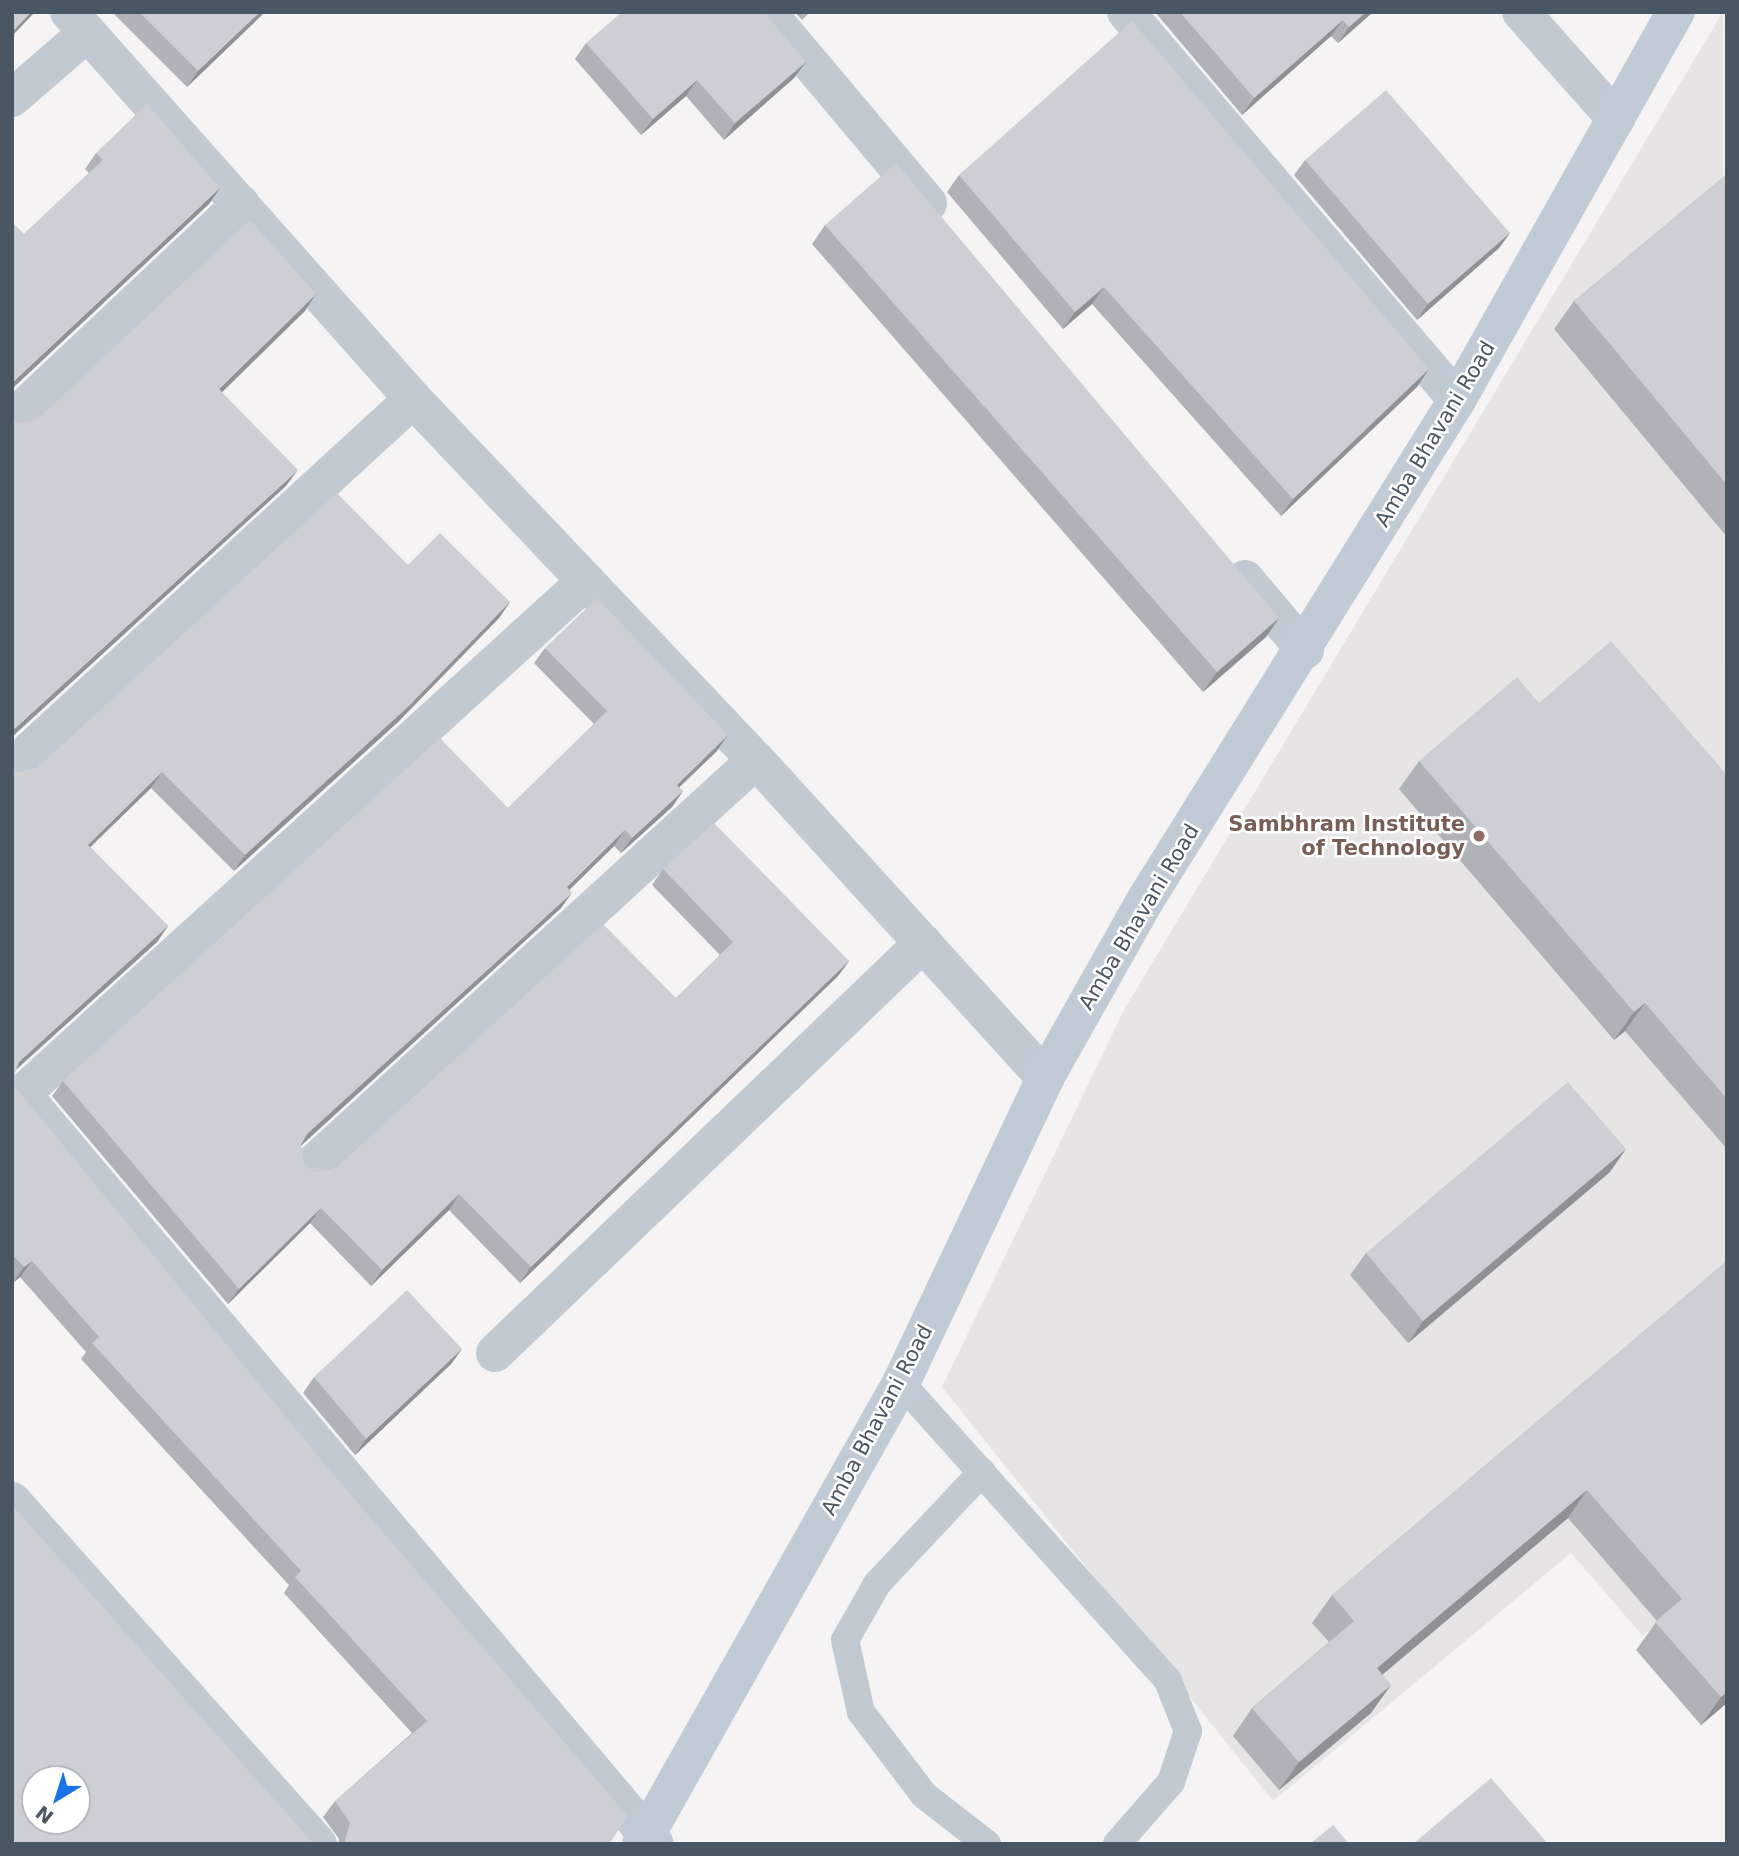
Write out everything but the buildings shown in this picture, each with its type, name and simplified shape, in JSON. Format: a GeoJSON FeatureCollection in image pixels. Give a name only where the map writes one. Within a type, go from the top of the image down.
{"type":"FeatureCollection","features":[{"type":"Feature","properties":{"kind":"street"},"geometry":{"type":"LineString","coordinates":[[767,12],[956,236]]}},
{"type":"Feature","properties":{"kind":"street"},"geometry":{"type":"LineString","coordinates":[[1126,12],[1457,400]]}},
{"type":"Feature","properties":{"kind":"street"},"geometry":{"type":"LineString","coordinates":[[1521,12],[1616,118]]}},
{"type":"Feature","properties":{"kind":"street","name":"Amba Bhavani Road"},"geometry":{"type":"LineString","coordinates":[[647,1841],[901,1383],[1045,1078],[1146,899],[1305,650],[1457,400],[1676,12]]}},
{"type":"Feature","properties":{"kind":"street"},"geometry":{"type":"LineString","coordinates":[[12,98],[78,22],[414,399],[756,760],[1045,1078]]}},
{"type":"Feature","properties":{"kind":"street"},"geometry":{"type":"LineString","coordinates":[[12,419],[241,204]]}},
{"type":"Feature","properties":{"kind":"street"},"geometry":{"type":"LineString","coordinates":[[12,767],[414,399]]}},
{"type":"Feature","properties":{"kind":"street"},"geometry":{"type":"LineString","coordinates":[[1224,555],[1305,650]]}},
{"type":"Feature","properties":{"kind":"street"},"geometry":{"type":"LineString","coordinates":[[586,582],[22,1094],[647,1841]]}},
{"type":"Feature","properties":{"kind":"street"},"geometry":{"type":"LineString","coordinates":[[311,1166],[756,760]]}},
{"type":"Feature","properties":{"kind":"street"},"geometry":{"type":"LineString","coordinates":[[495,1353],[923,943]]}},
{"type":"Feature","properties":{"kind":"street"},"geometry":{"type":"LineString","coordinates":[[12,1501],[318,1844]]}},
{"type":"Feature","properties":{"kind":"lane"},"geometry":{"type":"LineString","coordinates":[[901,1383],[1168,1681],[1188,1731],[1171,1782],[1117,1844]]}},
{"type":"Feature","properties":{"kind":"lane"},"geometry":{"type":"LineString","coordinates":[[982,1472],[877,1584],[845,1640],[861,1712],[924,1795],[986,1844]]}},
{"type":"Feature","properties":{"kind":"shaded area","name":"Sambhram Institute of Technology"},"geometry":{"type":"Polygon","coordinates":[[[1723,12],[1727,1566],[1643,1636],[1571,1553],[1273,1801],[942,1387],[1124,1010],[1723,12]]]}},
{"type":"Feature","properties":{"kind":"place","name":"Sambhram Institute of Technology"},"geometry":{"type":"Point","coordinates":[1479,836]}}]}
